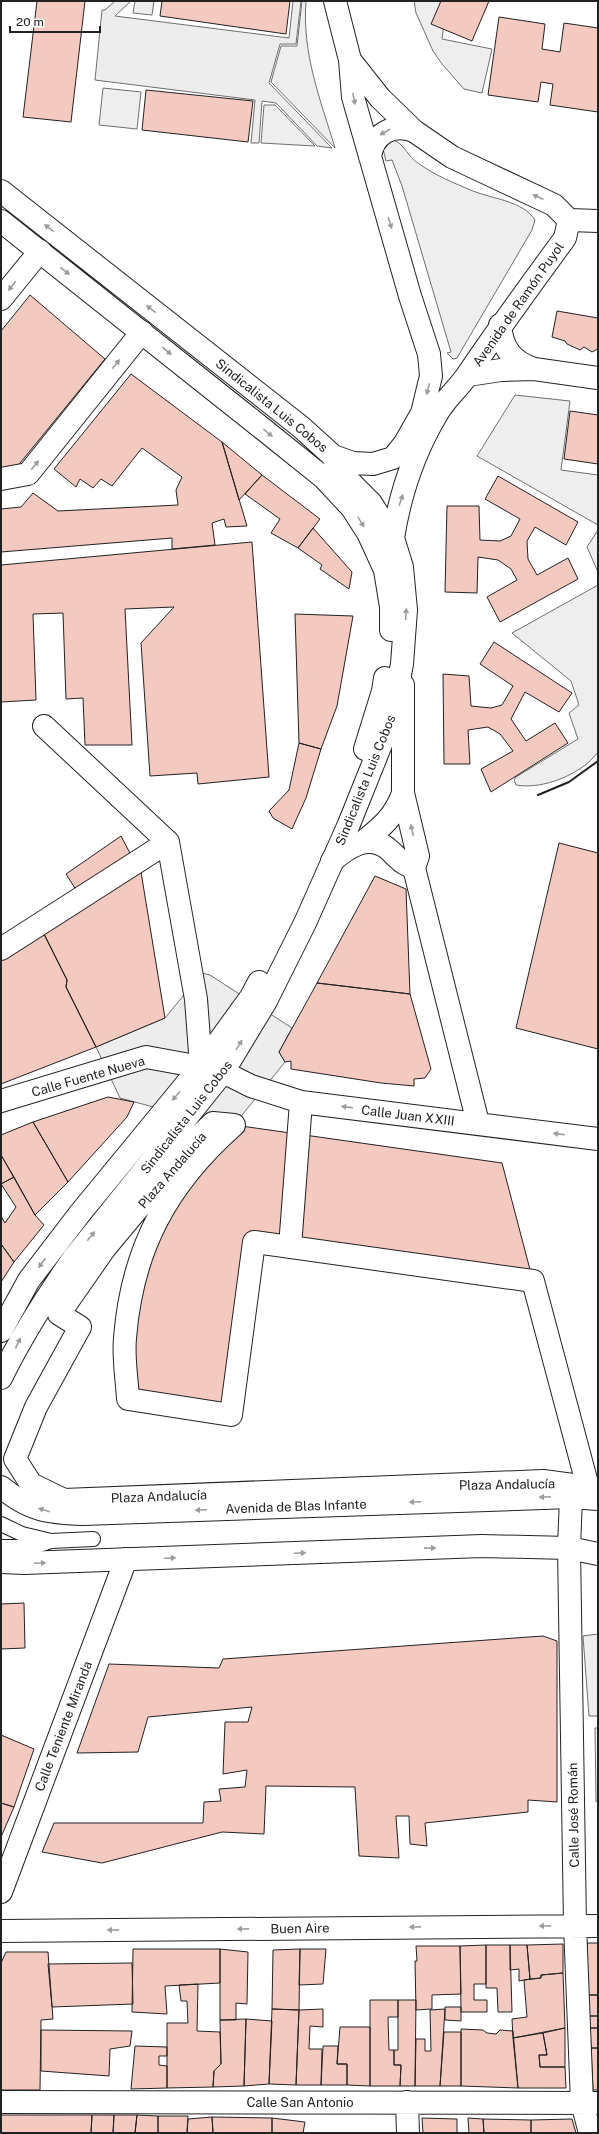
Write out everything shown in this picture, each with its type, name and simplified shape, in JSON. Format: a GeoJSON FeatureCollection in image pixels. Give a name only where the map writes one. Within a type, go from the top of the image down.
{"type":"FeatureCollection","features":[{"type":"Feature","properties":{"kind":"street","name":"Avenida de Ramón Puyol"},"geometry":{"type":"LineString","coordinates":[[333,456],[360,464],[373,464],[393,458],[405,443],[422,413],[431,376],[429,354],[410,296],[353,96],[350,60],[335,1]]}},
{"type":"Feature","properties":{"kind":"street","name":"Avenida de Ramón Puyol"},"geometry":{"type":"LineString","coordinates":[[350,60],[380,98],[414,131],[452,157],[554,205],[568,220],[565,238],[500,325],[468,375],[438,411],[415,458],[397,510],[393,538]]}},
{"type":"Feature","properties":{"kind":"street","name":"Avenida de Ramón Puyol"},"geometry":{"type":"LineString","coordinates":[[370,157],[372,147],[377,138],[385,131],[394,128],[405,128],[414,131]]}},
{"type":"Feature","properties":{"kind":"street","name":"Sindicalista Luis Cobos"},"geometry":{"type":"LineString","coordinates":[[1,178],[9,197],[301,427],[333,456],[340,472],[372,503],[393,538],[402,567],[406,610],[402,664],[392,717],[332,861],[266,1001],[223,1072],[73,1260],[22,1336],[1,1378]]}},
{"type":"Feature","properties":{"kind":"street"},"geometry":{"type":"LineString","coordinates":[[568,220],[598,221]]}},
{"type":"Feature","properties":{"kind":"street","name":"Sindicalista Luis Cobos"},"geometry":{"type":"LineString","coordinates":[[1,221],[324,478],[352,508],[368,533],[385,570],[391,607],[390,647],[383,691],[350,789],[301,900],[251,997],[201,1066],[81,1212],[29,1280],[1,1331]]}},
{"type":"Feature","properties":{"kind":"street"},"geometry":{"type":"LineString","coordinates":[[1,299],[40,251]]}},
{"type":"Feature","properties":{"kind":"street"},"geometry":{"type":"LineString","coordinates":[[500,325],[501,338],[505,349],[523,366],[534,369],[598,378]]}},
{"type":"Feature","properties":{"kind":"street"},"geometry":{"type":"LineString","coordinates":[[1,479],[28,474],[142,332]]}},
{"type":"Feature","properties":{"kind":"street","name":"Avenida de Ramón Puyol"},"geometry":{"type":"LineString","coordinates":[[429,354],[445,371],[468,375]]}},
{"type":"Feature","properties":{"kind":"street"},"geometry":{"type":"LineString","coordinates":[[468,375],[501,370],[534,369]]}},
{"type":"Feature","properties":{"kind":"street"},"geometry":{"type":"LineString","coordinates":[[402,664],[403,793],[418,856],[414,868],[478,1123]]}},
{"type":"Feature","properties":{"kind":"street"},"geometry":{"type":"LineString","coordinates":[[44,726],[168,842],[196,999],[201,1066]]}},
{"type":"Feature","properties":{"kind":"street"},"geometry":{"type":"LineString","coordinates":[[332,861],[346,849],[363,842],[380,829],[397,810],[403,793]]}},
{"type":"Feature","properties":{"kind":"street"},"geometry":{"type":"LineString","coordinates":[[1,949],[168,842]]}},
{"type":"Feature","properties":{"kind":"street"},"geometry":{"type":"LineString","coordinates":[[363,842],[381,844],[400,861],[414,868]]}},
{"type":"Feature","properties":{"kind":"street","name":"Calle Fuente Nueva"},"geometry":{"type":"LineString","coordinates":[[1,1101],[146,1057],[201,1066],[223,1072]]}},
{"type":"Feature","properties":{"kind":"street","name":"Calle Juan XXIII"},"geometry":{"type":"LineString","coordinates":[[223,1072],[251,1086],[302,1102],[598,1139]]}},
{"type":"Feature","properties":{"kind":"street"},"geometry":{"type":"LineString","coordinates":[[290,1247],[302,1102]]}},
{"type":"Feature","properties":{"kind":"street","name":"Plaza Andalucía"},"geometry":{"type":"LineString","coordinates":[[213,1123],[234,1125],[210,1146],[188,1170],[170,1195],[150,1231],[133,1281],[125,1339],[128,1399],[231,1415],[254,1242],[290,1247],[533,1280],[588,1487],[543,1481],[64,1500],[31,1484],[15,1459],[36,1407],[80,1327],[59,1314],[115,1237],[195,1140],[213,1123]]}},
{"type":"Feature","properties":{"kind":"street","name":"Avenida de Blas Infante"},"geometry":{"type":"LineString","coordinates":[[1,1487],[26,1504],[53,1513],[68,1514],[571,1497],[598,1499]]}},
{"type":"Feature","properties":{"kind":"street","name":"Calle José Román"},"geometry":{"type":"LineString","coordinates":[[571,1497],[569,1548],[575,1925],[590,2103],[590,2133]]}},
{"type":"Feature","properties":{"kind":"street"},"geometry":{"type":"LineString","coordinates":[[1,1562],[24,1563],[126,1560],[482,1546],[569,1548],[598,1554]]}},
{"type":"Feature","properties":{"kind":"street","name":"Calle Teniente Miranda"},"geometry":{"type":"LineString","coordinates":[[1,1892],[126,1560]]}},
{"type":"Feature","properties":{"kind":"street","name":"Buen Aire"},"geometry":{"type":"LineString","coordinates":[[1,1931],[598,1926]]}},
{"type":"Feature","properties":{"kind":"street","name":"Calle San Antonio"},"geometry":{"type":"LineString","coordinates":[[1,2102],[590,2103]]}},
{"type":"Feature","properties":{"kind":"street"},"geometry":{"type":"LineString","coordinates":[[407,2102],[408,2133]]}},
{"type":"Feature","properties":{"kind":"lane"},"geometry":{"type":"LineString","coordinates":[[1,1524],[22,1534],[51,1541],[93,1539]]}},
{"type":"Feature","properties":{"kind":"lane"},"geometry":{"type":"LineString","coordinates":[[1,1547],[34,1547],[51,1541]]}},
{"type":"Feature","properties":{"kind":"shaded area"},"geometry":{"type":"Polygon","coordinates":[[[115,1],[131,1],[115,16],[289,38],[293,1],[301,1],[296,44],[280,44],[269,83],[332,148],[317,146],[276,103],[262,101],[259,143],[251,143],[255,100],[95,80],[102,10],[105,10],[115,1]]]}},
{"type":"Feature","properties":{"kind":"shaded area"},"geometry":{"type":"Polygon","coordinates":[[[135,1],[154,1],[152,15],[133,13],[135,1]]]}},
{"type":"Feature","properties":{"kind":"shaded area"},"geometry":{"type":"Polygon","coordinates":[[[302,1],[306,1],[305,20],[309,58],[313,76],[335,148],[271,82],[281,46],[297,46],[302,1]]]}},
{"type":"Feature","properties":{"kind":"shaded area"},"geometry":{"type":"Polygon","coordinates":[[[414,1],[447,1],[442,39],[492,49],[482,93],[464,89],[442,64],[433,51],[416,13],[414,1]]]}},
{"type":"Feature","properties":{"kind":"shaded area"},"geometry":{"type":"Polygon","coordinates":[[[103,88],[141,92],[137,129],[99,125],[103,88]]]}},
{"type":"Feature","properties":{"kind":"shaded area"},"geometry":{"type":"Polygon","coordinates":[[[264,105],[275,105],[315,146],[261,143],[264,105]]]}},
{"type":"Feature","properties":{"kind":"shaded area"},"geometry":{"type":"Polygon","coordinates":[[[394,140],[401,145],[412,158],[431,171],[473,191],[507,201],[523,209],[535,220],[532,230],[457,358],[453,359],[447,353],[451,352],[402,186],[392,160],[386,161],[382,145],[394,140]]]}},
{"type":"Feature","properties":{"kind":"shaded area"},"geometry":{"type":"Polygon","coordinates":[[[515,395],[570,401],[561,470],[598,475],[598,525],[477,456],[515,395]]]}},
{"type":"Feature","properties":{"kind":"shaded area"},"geometry":{"type":"Polygon","coordinates":[[[598,530],[598,572],[587,547],[598,530]]]}},
{"type":"Feature","properties":{"kind":"shaded area"},"geometry":{"type":"Polygon","coordinates":[[[598,585],[598,752],[582,767],[561,779],[538,785],[516,785],[514,780],[516,777],[578,739],[569,713],[579,705],[571,681],[512,633],[598,585]]]}},
{"type":"Feature","properties":{"kind":"shaded area"},"geometry":{"type":"Polygon","coordinates":[[[202,973],[210,975],[292,1028],[279,1052],[285,1062],[234,1125],[213,1123],[120,1098],[96,1047],[165,1018],[202,973]]]}},
{"type":"Feature","properties":{"kind":"shaded area"},"geometry":{"type":"Polygon","coordinates":[[[598,1634],[598,1716],[589,1716],[583,1636],[598,1634]]]}},
{"type":"Feature","properties":{"kind":"shaded area"},"geometry":{"type":"Polygon","coordinates":[[[595,1728],[598,1728],[598,1801],[596,1802],[595,1728]]]}},
{"type":"Feature","properties":{"kind":"building"},"geometry":{"type":"Polygon","coordinates":[[[37,1],[85,1],[71,122],[23,117],[37,1]]]}},
{"type":"Feature","properties":{"kind":"building"},"geometry":{"type":"Polygon","coordinates":[[[162,1],[290,1],[286,34],[160,16],[162,1]]]}},
{"type":"Feature","properties":{"kind":"building"},"geometry":{"type":"Polygon","coordinates":[[[441,1],[489,1],[472,41],[431,24],[441,1]]]}},
{"type":"Feature","properties":{"kind":"building"},"geometry":{"type":"Polygon","coordinates":[[[499,17],[545,24],[542,49],[560,52],[564,23],[598,28],[598,112],[550,105],[553,84],[541,82],[538,102],[488,95],[499,17]]]}},
{"type":"Feature","properties":{"kind":"building"},"geometry":{"type":"Polygon","coordinates":[[[146,90],[253,101],[248,142],[142,130],[146,90]]]}},
{"type":"Feature","properties":{"kind":"building"},"geometry":{"type":"Polygon","coordinates":[[[30,295],[105,359],[16,468],[1,468],[1,331],[30,295]]]}},
{"type":"Feature","properties":{"kind":"building"},"geometry":{"type":"Polygon","coordinates":[[[557,311],[598,318],[598,349],[592,352],[584,347],[580,350],[567,344],[565,341],[552,337],[557,311]]]}},
{"type":"Feature","properties":{"kind":"building"},"geometry":{"type":"Polygon","coordinates":[[[131,374],[222,442],[247,526],[226,527],[224,519],[212,523],[215,545],[172,549],[172,538],[1,552],[1,509],[21,507],[33,493],[58,511],[178,505],[176,490],[182,477],[142,448],[112,486],[101,479],[93,488],[80,479],[76,487],[54,469],[131,374]]]}},
{"type":"Feature","properties":{"kind":"building"},"geometry":{"type":"Polygon","coordinates":[[[570,411],[598,415],[598,464],[564,459],[570,411]]]}},
{"type":"Feature","properties":{"kind":"building"},"geometry":{"type":"Polygon","coordinates":[[[222,442],[262,475],[239,500],[222,442]]]}},
{"type":"Feature","properties":{"kind":"building"},"geometry":{"type":"Polygon","coordinates":[[[262,475],[320,519],[298,548],[271,533],[280,519],[245,494],[262,475]]]}},
{"type":"Feature","properties":{"kind":"building"},"geometry":{"type":"Polygon","coordinates":[[[498,476],[578,522],[566,545],[535,527],[527,541],[528,559],[537,575],[568,558],[578,579],[500,622],[487,597],[517,580],[511,569],[498,560],[478,557],[477,593],[445,592],[447,506],[479,506],[480,540],[500,541],[511,536],[520,519],[485,499],[498,476]]]}},
{"type":"Feature","properties":{"kind":"building"},"geometry":{"type":"Polygon","coordinates":[[[313,528],[352,572],[349,589],[320,569],[322,565],[298,548],[313,528]]]}},
{"type":"Feature","properties":{"kind":"building"},"geometry":{"type":"Polygon","coordinates":[[[252,542],[269,777],[198,784],[197,773],[150,776],[141,643],[174,607],[125,609],[132,745],[85,745],[83,698],[66,699],[63,613],[33,614],[36,700],[1,702],[1,565],[252,542]]]}},
{"type":"Feature","properties":{"kind":"building"},"geometry":{"type":"Polygon","coordinates":[[[295,614],[353,616],[337,706],[321,749],[299,743],[295,614]]]}},
{"type":"Feature","properties":{"kind":"building"},"geometry":{"type":"Polygon","coordinates":[[[494,642],[572,693],[559,712],[525,692],[511,719],[526,741],[555,723],[568,743],[491,792],[481,769],[513,751],[500,734],[488,727],[468,730],[470,764],[444,764],[443,674],[469,676],[471,706],[491,708],[502,705],[513,686],[480,664],[494,642]]]}},
{"type":"Feature","properties":{"kind":"building"},"geometry":{"type":"Polygon","coordinates":[[[299,743],[321,749],[306,798],[292,829],[273,818],[269,811],[289,790],[299,743]]]}},
{"type":"Feature","properties":{"kind":"building"},"geometry":{"type":"Polygon","coordinates":[[[121,836],[132,857],[78,893],[66,874],[121,836]]]}},
{"type":"Feature","properties":{"kind":"building"},"geometry":{"type":"Polygon","coordinates":[[[559,843],[598,853],[598,1049],[516,1028],[559,843]]]}},
{"type":"Feature","properties":{"kind":"building"},"geometry":{"type":"Polygon","coordinates":[[[141,872],[165,1018],[96,1047],[66,987],[67,980],[42,930],[95,896],[141,872]]]}},
{"type":"Feature","properties":{"kind":"building"},"geometry":{"type":"Polygon","coordinates":[[[375,876],[406,889],[410,994],[317,983],[375,876]]]}},
{"type":"Feature","properties":{"kind":"building"},"geometry":{"type":"Polygon","coordinates":[[[42,930],[67,980],[66,987],[96,1047],[1,1084],[1,956],[42,930]]]}},
{"type":"Feature","properties":{"kind":"building"},"geometry":{"type":"Polygon","coordinates":[[[317,983],[410,994],[431,1069],[425,1078],[414,1079],[414,1086],[381,1083],[291,1069],[291,1061],[285,1062],[279,1052],[317,983]]]}},
{"type":"Feature","properties":{"kind":"building"},"geometry":{"type":"Polygon","coordinates":[[[108,1097],[134,1102],[127,1117],[68,1182],[33,1122],[108,1097]]]}},
{"type":"Feature","properties":{"kind":"building"},"geometry":{"type":"Polygon","coordinates":[[[33,1122],[68,1182],[35,1215],[1,1155],[1,1135],[33,1122]]]}},
{"type":"Feature","properties":{"kind":"building"},"geometry":{"type":"Polygon","coordinates":[[[234,1125],[502,1163],[533,1281],[254,1242],[231,1415],[128,1399],[133,1281],[210,1146],[234,1125]]]}},
{"type":"Feature","properties":{"kind":"building"},"geometry":{"type":"Polygon","coordinates":[[[1,1155],[14,1177],[1,1184],[1,1155]]]}},
{"type":"Feature","properties":{"kind":"building"},"geometry":{"type":"Polygon","coordinates":[[[14,1177],[35,1215],[44,1225],[14,1262],[1,1244],[1,1216],[5,1223],[16,1207],[1,1184],[14,1177]]]}},
{"type":"Feature","properties":{"kind":"building"},"geometry":{"type":"Polygon","coordinates":[[[1,1244],[14,1262],[1,1282],[1,1244]]]}},
{"type":"Feature","properties":{"kind":"building"},"geometry":{"type":"Polygon","coordinates":[[[24,1603],[25,1648],[1,1649],[1,1604],[24,1603]]]}},
{"type":"Feature","properties":{"kind":"building"},"geometry":{"type":"Polygon","coordinates":[[[543,1636],[557,1641],[557,1802],[528,1800],[528,1812],[425,1823],[427,1846],[410,1844],[409,1816],[396,1816],[399,1858],[359,1856],[355,1787],[266,1786],[264,1834],[222,1832],[102,1863],[42,1852],[54,1823],[203,1823],[204,1802],[221,1801],[219,1789],[245,1787],[247,1770],[223,1774],[225,1722],[248,1722],[252,1707],[148,1717],[138,1752],[77,1753],[109,1664],[219,1668],[223,1659],[543,1636]]]}},
{"type":"Feature","properties":{"kind":"building"},"geometry":{"type":"Polygon","coordinates":[[[1,1735],[34,1749],[14,1807],[1,1803],[1,1735]]]}},
{"type":"Feature","properties":{"kind":"building"},"geometry":{"type":"Polygon","coordinates":[[[1,1803],[14,1807],[1,1837],[1,1803]]]}},
{"type":"Feature","properties":{"kind":"building"},"geometry":{"type":"Polygon","coordinates":[[[587,1943],[598,1943],[598,1995],[588,1995],[587,1943]]]}},
{"type":"Feature","properties":{"kind":"building"},"geometry":{"type":"Polygon","coordinates":[[[563,1944],[563,1973],[541,1975],[541,1978],[530,1979],[527,1945],[563,1944]]]}},
{"type":"Feature","properties":{"kind":"building"},"geometry":{"type":"Polygon","coordinates":[[[486,1945],[510,1945],[512,2012],[498,2012],[497,1988],[486,1988],[486,1945]]]}},
{"type":"Feature","properties":{"kind":"building"},"geometry":{"type":"Polygon","coordinates":[[[486,1945],[486,1984],[474,1984],[474,2000],[487,2000],[487,2012],[461,2012],[460,1946],[486,1945]]]}},
{"type":"Feature","properties":{"kind":"building"},"geometry":{"type":"Polygon","coordinates":[[[510,1945],[527,1945],[530,1979],[519,1981],[519,1969],[510,1970],[510,1945]]]}},
{"type":"Feature","properties":{"kind":"building"},"geometry":{"type":"Polygon","coordinates":[[[416,1946],[460,1946],[461,1994],[432,1995],[432,2009],[416,2010],[416,1946]]]}},
{"type":"Feature","properties":{"kind":"building"},"geometry":{"type":"Polygon","coordinates":[[[133,1949],[220,1949],[220,1983],[165,1986],[167,2014],[132,2012],[133,1949]]]}},
{"type":"Feature","properties":{"kind":"building"},"geometry":{"type":"Polygon","coordinates":[[[220,1949],[248,1952],[247,2004],[236,2003],[236,2020],[220,2020],[220,1949]]]}},
{"type":"Feature","properties":{"kind":"building"},"geometry":{"type":"Polygon","coordinates":[[[300,1949],[299,2010],[272,2009],[273,1950],[300,1949]]]}},
{"type":"Feature","properties":{"kind":"building"},"geometry":{"type":"Polygon","coordinates":[[[300,1949],[326,1949],[323,1984],[299,1985],[300,1949]]]}},
{"type":"Feature","properties":{"kind":"building"},"geometry":{"type":"Polygon","coordinates":[[[6,1952],[48,1952],[53,2019],[41,2020],[40,2090],[1,2090],[1,1963],[6,1952]]]}},
{"type":"Feature","properties":{"kind":"building"},"geometry":{"type":"Polygon","coordinates":[[[132,1963],[133,2004],[52,2007],[48,1964],[132,1963]]]}},
{"type":"Feature","properties":{"kind":"building"},"geometry":{"type":"Polygon","coordinates":[[[563,1973],[565,2028],[513,2038],[512,2019],[527,2017],[524,1980],[541,1978],[541,1975],[563,1973]]]}},
{"type":"Feature","properties":{"kind":"building"},"geometry":{"type":"Polygon","coordinates":[[[198,1984],[197,2031],[220,2032],[221,2064],[214,2071],[213,2087],[167,2088],[167,2023],[188,2023],[187,2001],[181,2001],[179,1985],[198,1984]]]}},
{"type":"Feature","properties":{"kind":"building"},"geometry":{"type":"Polygon","coordinates":[[[588,1995],[598,1995],[598,2016],[589,2016],[588,1995]]]}},
{"type":"Feature","properties":{"kind":"building"},"geometry":{"type":"Polygon","coordinates":[[[370,2000],[398,2000],[398,2017],[388,2017],[389,2050],[394,2050],[394,2065],[401,2065],[400,2086],[370,2086],[370,2000]]]}},
{"type":"Feature","properties":{"kind":"building"},"geometry":{"type":"Polygon","coordinates":[[[398,2000],[416,2000],[415,2086],[400,2086],[401,2065],[394,2065],[394,2050],[398,2050],[398,2000]]]}},
{"type":"Feature","properties":{"kind":"building"},"geometry":{"type":"Polygon","coordinates":[[[445,2007],[461,2007],[461,2021],[445,2020],[445,2007]]]}},
{"type":"Feature","properties":{"kind":"building"},"geometry":{"type":"Polygon","coordinates":[[[272,2009],[299,2010],[296,2085],[269,2084],[272,2009]]]}},
{"type":"Feature","properties":{"kind":"building"},"geometry":{"type":"Polygon","coordinates":[[[323,2009],[323,2027],[310,2026],[309,2049],[322,2049],[321,2085],[296,2085],[299,2010],[323,2009]]]}},
{"type":"Feature","properties":{"kind":"building"},"geometry":{"type":"Polygon","coordinates":[[[445,2009],[440,2086],[415,2086],[416,2039],[425,2039],[425,2051],[431,2051],[430,2010],[445,2009]]]}},
{"type":"Feature","properties":{"kind":"building"},"geometry":{"type":"Polygon","coordinates":[[[589,2016],[598,2016],[598,2028],[590,2028],[589,2016]]]}},
{"type":"Feature","properties":{"kind":"building"},"geometry":{"type":"Polygon","coordinates":[[[246,2019],[272,2021],[269,2084],[244,2086],[246,2019]]]}},
{"type":"Feature","properties":{"kind":"building"},"geometry":{"type":"Polygon","coordinates":[[[246,2019],[244,2086],[213,2087],[214,2071],[221,2064],[220,2020],[246,2019]]]}},
{"type":"Feature","properties":{"kind":"building"},"geometry":{"type":"Polygon","coordinates":[[[340,2027],[370,2027],[370,2086],[347,2085],[347,2064],[337,2064],[340,2027]]]}},
{"type":"Feature","properties":{"kind":"building"},"geometry":{"type":"Polygon","coordinates":[[[565,2028],[565,2067],[540,2067],[539,2055],[547,2055],[543,2033],[565,2028]]]}},
{"type":"Feature","properties":{"kind":"building"},"geometry":{"type":"Polygon","coordinates":[[[590,2028],[598,2028],[598,2048],[591,2048],[590,2028]]]}},
{"type":"Feature","properties":{"kind":"building"},"geometry":{"type":"Polygon","coordinates":[[[461,2029],[483,2030],[487,2033],[496,2034],[500,2030],[513,2031],[518,2088],[461,2086],[461,2029]]]}},
{"type":"Feature","properties":{"kind":"building"},"geometry":{"type":"Polygon","coordinates":[[[41,2030],[132,2031],[130,2046],[110,2049],[109,2076],[41,2071],[41,2030]]]}},
{"type":"Feature","properties":{"kind":"building"},"geometry":{"type":"Polygon","coordinates":[[[444,2032],[461,2032],[461,2086],[440,2086],[444,2032]]]}},
{"type":"Feature","properties":{"kind":"building"},"geometry":{"type":"Polygon","coordinates":[[[543,2033],[547,2055],[539,2055],[540,2067],[565,2067],[566,2088],[518,2088],[513,2038],[543,2033]]]}},
{"type":"Feature","properties":{"kind":"building"},"geometry":{"type":"Polygon","coordinates":[[[135,2046],[167,2047],[167,2056],[159,2056],[159,2065],[167,2066],[167,2088],[131,2089],[135,2046]]]}},
{"type":"Feature","properties":{"kind":"building"},"geometry":{"type":"Polygon","coordinates":[[[323,2046],[338,2046],[337,2064],[347,2064],[347,2085],[321,2085],[323,2046]]]}},
{"type":"Feature","properties":{"kind":"building"},"geometry":{"type":"Polygon","coordinates":[[[591,2048],[598,2048],[598,2090],[593,2090],[591,2048]]]}},
{"type":"Feature","properties":{"kind":"building"},"geometry":{"type":"Polygon","coordinates":[[[1,2115],[92,2115],[91,2133],[1,2133],[1,2115]]]}},
{"type":"Feature","properties":{"kind":"building"},"geometry":{"type":"Polygon","coordinates":[[[92,2115],[114,2115],[113,2133],[91,2133],[92,2115]]]}},
{"type":"Feature","properties":{"kind":"building"},"geometry":{"type":"Polygon","coordinates":[[[114,2115],[137,2115],[135,2133],[113,2133],[114,2115]]]}},
{"type":"Feature","properties":{"kind":"building"},"geometry":{"type":"Polygon","coordinates":[[[137,2115],[158,2116],[158,2133],[135,2133],[137,2115]]]}},
{"type":"Feature","properties":{"kind":"building"},"geometry":{"type":"Polygon","coordinates":[[[158,2116],[188,2116],[187,2133],[158,2133],[158,2116]]]}},
{"type":"Feature","properties":{"kind":"building"},"geometry":{"type":"Polygon","coordinates":[[[212,2117],[272,2118],[272,2133],[213,2133],[212,2117]]]}},
{"type":"Feature","properties":{"kind":"building"},"geometry":{"type":"Polygon","coordinates":[[[212,2117],[213,2133],[187,2133],[188,2119],[212,2117]]]}},
{"type":"Feature","properties":{"kind":"building"},"geometry":{"type":"Polygon","coordinates":[[[272,2118],[305,2122],[303,2133],[272,2133],[272,2118]]]}},
{"type":"Feature","properties":{"kind":"building"},"geometry":{"type":"Polygon","coordinates":[[[422,2118],[457,2119],[457,2133],[423,2133],[422,2118]]]}},
{"type":"Feature","properties":{"kind":"building"},"geometry":{"type":"Polygon","coordinates":[[[468,2118],[483,2119],[484,2133],[469,2133],[468,2118]]]}},
{"type":"Feature","properties":{"kind":"building"},"geometry":{"type":"Polygon","coordinates":[[[483,2119],[531,2120],[531,2133],[484,2133],[483,2119]]]}},
{"type":"Feature","properties":{"kind":"building"},"geometry":{"type":"Polygon","coordinates":[[[572,2119],[576,2133],[531,2133],[531,2120],[572,2119]]]}},
{"type":"Feature","properties":{"kind":"wall"},"geometry":{"type":"LineString","coordinates":[[538,795],[569,782],[598,761]]}}]}
